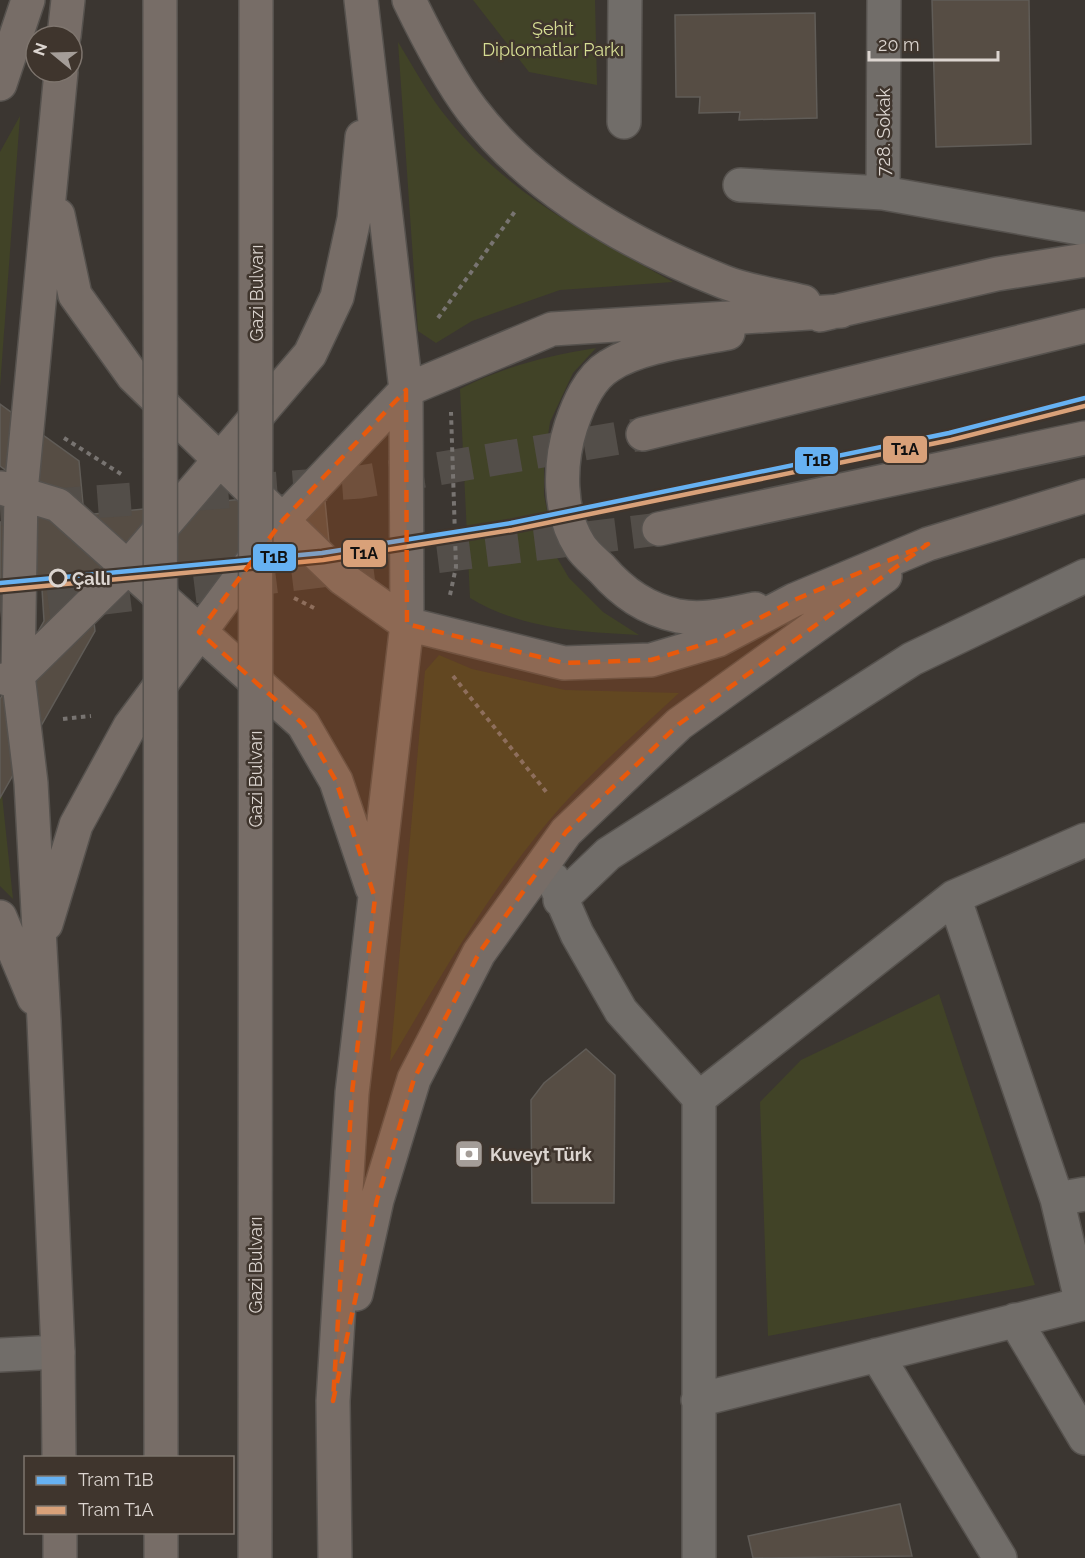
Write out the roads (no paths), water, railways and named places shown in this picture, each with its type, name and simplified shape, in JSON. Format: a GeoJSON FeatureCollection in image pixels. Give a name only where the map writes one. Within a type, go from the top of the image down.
{"type":"FeatureCollection","features":[{"type":"Feature","properties":{"kind":"highway"},"geometry":{"type":"LineString","coordinates":[[0,84],[28,0]]}},
{"type":"Feature","properties":{"kind":"highway"},"geometry":{"type":"LineString","coordinates":[[65,24],[68,0]]}},
{"type":"Feature","properties":{"kind":"highway"},"geometry":{"type":"LineString","coordinates":[[160,0],[161,1456]]}},
{"type":"Feature","properties":{"kind":"highway","name":"Gazi Bulvarı"},"geometry":{"type":"LineString","coordinates":[[255,1558],[256,0]]}},
{"type":"Feature","properties":{"kind":"highway"},"geometry":{"type":"LineString","coordinates":[[335,1558],[333,1401],[352,1093],[407,624],[406,390],[361,0]]}},
{"type":"Feature","properties":{"kind":"highway"},"geometry":{"type":"LineString","coordinates":[[409,0],[472,110],[530,173],[599,220],[677,261],[727,283],[841,310]]}},
{"type":"Feature","properties":{"kind":"highway"},"geometry":{"type":"LineString","coordinates":[[9,678],[128,567],[310,354],[337,297],[354,219],[368,69]]}},
{"type":"Feature","properties":{"kind":"highway"},"geometry":{"type":"LineString","coordinates":[[59,1456],[58,1352],[31,783],[9,678],[10,490],[52,187],[61,84]]}},
{"type":"Feature","properties":{"kind":"highway"},"geometry":{"type":"LineString","coordinates":[[52,187],[75,295],[134,376],[342,578],[407,624],[564,663],[651,660],[718,640],[794,600],[928,544],[1085,496]]}},
{"type":"Feature","properties":{"kind":"highway"},"geometry":{"type":"LineString","coordinates":[[794,600],[713,618],[678,616],[638,602],[616,586],[580,546],[568,518],[563,483],[563,449],[576,409],[584,394],[609,366],[654,348],[841,310],[997,274],[1085,260]]}},
{"type":"Feature","properties":{"kind":"highway"},"geometry":{"type":"LineString","coordinates":[[40,945],[76,825],[130,726],[283,520],[406,390],[552,329],[841,310]]}},
{"type":"Feature","properties":{"kind":"highway"},"geometry":{"type":"LineString","coordinates":[[644,434],[1085,326]]}},
{"type":"Feature","properties":{"kind":"highway"},"geometry":{"type":"LineString","coordinates":[[659,529],[1085,438]]}},
{"type":"Feature","properties":{"kind":"highway"},"geometry":{"type":"LineString","coordinates":[[10,490],[58,505],[303,724],[336,781],[375,898]]}},
{"type":"Feature","properties":{"kind":"highway"},"geometry":{"type":"LineString","coordinates":[[333,1401],[377,1200],[414,1079],[479,953],[566,832],[679,724],[928,544]]}},
{"type":"Feature","properties":{"kind":"highway"},"geometry":{"type":"LineString","coordinates":[[0,917],[44,1021]]}},
{"type":"Feature","properties":{"kind":"highway"},"geometry":{"type":"LineString","coordinates":[[60,1534],[60,1558]]}},
{"type":"Feature","properties":{"kind":"highway"},"geometry":{"type":"LineString","coordinates":[[161,1534],[161,1558]]}},
{"type":"Feature","properties":{"kind":"street"},"geometry":{"type":"LineString","coordinates":[[624,122],[625,0]]}},
{"type":"Feature","properties":{"kind":"street","name":"728. Sokak"},"geometry":{"type":"LineString","coordinates":[[883,193],[884,0]]}},
{"type":"Feature","properties":{"kind":"street"},"geometry":{"type":"LineString","coordinates":[[740,185],[883,193],[1085,229]]}},
{"type":"Feature","properties":{"kind":"street"},"geometry":{"type":"LineString","coordinates":[[560,900],[608,854],[912,659],[1085,576]]}},
{"type":"Feature","properties":{"kind":"street"},"geometry":{"type":"LineString","coordinates":[[699,1098],[954,897],[1085,840]]}},
{"type":"Feature","properties":{"kind":"street"},"geometry":{"type":"LineString","coordinates":[[546,860],[560,900],[621,1011],[699,1098],[699,1558]]}},
{"type":"Feature","properties":{"kind":"street"},"geometry":{"type":"LineString","coordinates":[[698,1400],[1082,1304],[1071,1196],[954,897]]}},
{"type":"Feature","properties":{"kind":"street"},"geometry":{"type":"LineString","coordinates":[[1015,1320],[1085,1438]]}},
{"type":"Feature","properties":{"kind":"street"},"geometry":{"type":"LineString","coordinates":[[0,1355],[58,1352]]}},
{"type":"Feature","properties":{"kind":"street"},"geometry":{"type":"LineString","coordinates":[[877,1355],[1000,1558]]}},
{"type":"Feature","properties":{"kind":"tunnel"},"geometry":{"type":"LineString","coordinates":[[0,509],[360,482],[643,434]]}},
{"type":"Feature","properties":{"kind":"tunnel"},"geometry":{"type":"LineString","coordinates":[[0,611],[659,529]]}},
{"type":"Feature","properties":{"kind":"tram line","name":"T1B"},"geometry":{"type":"LineString","coordinates":[[0,583],[322,553],[511,523],[949,433],[1085,398]]}},
{"type":"Feature","properties":{"kind":"tram line","name":"T1A"},"geometry":{"type":"LineString","coordinates":[[1,590],[323,560],[512,530],[951,440],[1085,406]]}},
{"type":"Feature","properties":{"kind":"place","name":"Çallı"},"geometry":{"type":"Point","coordinates":[58,578]}},
{"type":"Feature","properties":{"kind":"place","name":"Kuveyt Türk"},"geometry":{"type":"Point","coordinates":[469,1154]}},
{"type":"Feature","properties":{"kind":"park label","name":"Şehit Diplomatlar Parkı"},"geometry":{"type":"Point","coordinates":[553,38]}}]}
